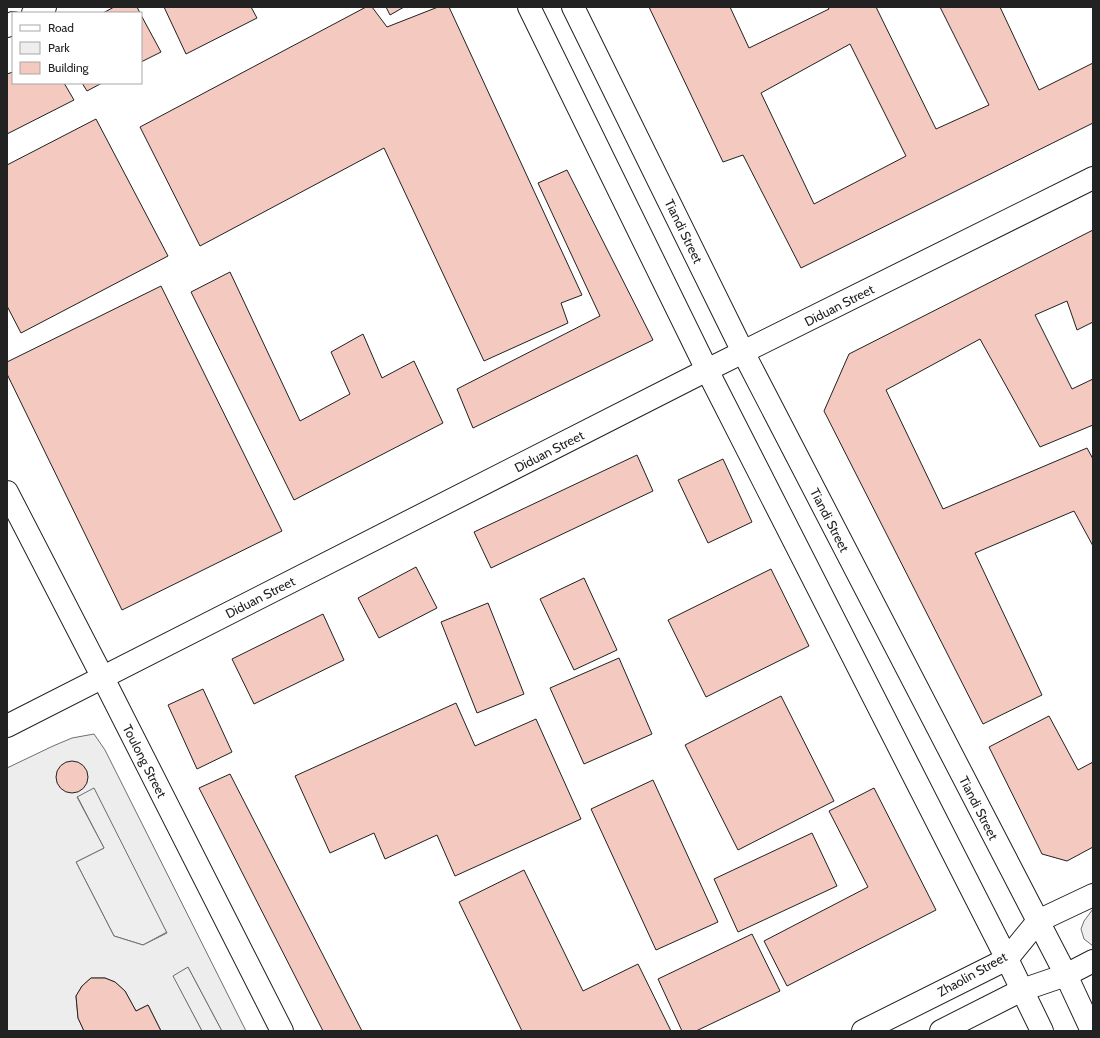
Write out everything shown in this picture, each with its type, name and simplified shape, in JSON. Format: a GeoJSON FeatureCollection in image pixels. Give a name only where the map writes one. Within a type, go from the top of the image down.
{"type":"FeatureCollection","features":[{"type":"Feature","properties":{"kind":"main road"},"geometry":{"type":"LineString","coordinates":[[35,12],[45,7]]}},
{"type":"Feature","properties":{"kind":"main road"},"geometry":{"type":"LineString","coordinates":[[529,7],[707,370],[1007,959],[1042,1031]]}},
{"type":"Feature","properties":{"kind":"main road","name":"Tiandi Street"},"geometry":{"type":"LineString","coordinates":[[573,7],[743,352],[1066,974],[1092,1031]]}},
{"type":"Feature","properties":{"kind":"main road","name":"Diduan Street"},"geometry":{"type":"LineString","coordinates":[[7,726],[707,370],[1093,178]]}},
{"type":"Feature","properties":{"kind":"main road","name":"Toulong Street"},"geometry":{"type":"LineString","coordinates":[[7,492],[282,1031]]}},
{"type":"Feature","properties":{"kind":"main road","name":"Zhaolin Street"},"geometry":{"type":"LineString","coordinates":[[863,1031],[1007,959],[1038,921],[1093,895]]}},
{"type":"Feature","properties":{"kind":"main road"},"geometry":{"type":"LineString","coordinates":[[941,1031],[1022,990],[1066,974],[1093,962]]}},
{"type":"Feature","properties":{"kind":"green space"},"geometry":{"type":"Polygon","coordinates":[[[94,787],[167,932],[143,945],[114,936],[76,862],[104,848],[77,796],[94,787]]]}},
{"type":"Feature","properties":{"kind":"green space"},"geometry":{"type":"Polygon","coordinates":[[[1093,909],[1093,946],[1084,939],[1081,929],[1084,921],[1093,909]]]}},
{"type":"Feature","properties":{"kind":"green space"},"geometry":{"type":"Polygon","coordinates":[[[188,967],[222,1031],[202,1031],[172,975],[188,967]]]}},
{"type":"Feature","properties":{"kind":"shaded area"},"geometry":{"type":"Polygon","coordinates":[[[94,734],[105,750],[246,1031],[222,1031],[188,967],[173,976],[202,1031],[161,1031],[148,1005],[136,1011],[125,991],[115,982],[105,978],[91,978],[82,986],[76,996],[78,1018],[84,1031],[7,1031],[7,768],[72,738],[94,734]],[[94,788],[77,797],[104,848],[76,862],[114,936],[143,945],[167,933],[94,788]]]}},
{"type":"Feature","properties":{"kind":"building"},"geometry":{"type":"Polygon","coordinates":[[[114,7],[137,7],[140,12],[105,12],[114,7]]]}},
{"type":"Feature","properties":{"kind":"building"},"geometry":{"type":"Polygon","coordinates":[[[164,7],[251,7],[257,18],[186,54],[164,7]]]}},
{"type":"Feature","properties":{"kind":"building"},"geometry":{"type":"Polygon","coordinates":[[[366,7],[372,7],[387,27],[438,7],[449,7],[582,295],[561,303],[568,323],[484,361],[384,148],[200,246],[140,127],[366,7]]]}},
{"type":"Feature","properties":{"kind":"building"},"geometry":{"type":"Polygon","coordinates":[[[386,7],[404,7],[390,15],[386,7]]]}},
{"type":"Feature","properties":{"kind":"building"},"geometry":{"type":"Polygon","coordinates":[[[649,7],[730,7],[749,48],[829,9],[828,7],[876,7],[936,129],[989,105],[940,7],[1000,7],[1039,90],[1093,63],[1093,123],[801,268],[743,155],[723,162],[649,7]],[[850,44],[761,93],[814,204],[906,156],[850,44]]]}},
{"type":"Feature","properties":{"kind":"building"},"geometry":{"type":"Polygon","coordinates":[[[142,17],[161,52],[142,62],[142,17]]]}},
{"type":"Feature","properties":{"kind":"building"},"geometry":{"type":"Polygon","coordinates":[[[12,72],[12,84],[65,84],[74,100],[7,134],[7,74],[12,72]]]}},
{"type":"Feature","properties":{"kind":"building"},"geometry":{"type":"Polygon","coordinates":[[[83,84],[100,84],[87,91],[83,84]]]}},
{"type":"Feature","properties":{"kind":"building"},"geometry":{"type":"Polygon","coordinates":[[[96,119],[168,256],[21,333],[7,306],[7,165],[96,119]]]}},
{"type":"Feature","properties":{"kind":"building"},"geometry":{"type":"Polygon","coordinates":[[[567,170],[653,340],[473,428],[457,389],[600,316],[538,183],[567,170]]]}},
{"type":"Feature","properties":{"kind":"building"},"geometry":{"type":"Polygon","coordinates":[[[1093,230],[1093,322],[1077,330],[1067,301],[1035,315],[1072,389],[1093,379],[1093,425],[1040,447],[980,339],[886,390],[943,509],[1087,448],[1093,459],[1093,546],[1074,511],[975,553],[1042,695],[983,724],[824,411],[849,354],[1093,230]]]}},
{"type":"Feature","properties":{"kind":"building"},"geometry":{"type":"Polygon","coordinates":[[[230,272],[300,421],[350,394],[331,352],[363,334],[382,378],[414,361],[443,423],[294,500],[191,292],[230,272]]]}},
{"type":"Feature","properties":{"kind":"building"},"geometry":{"type":"Polygon","coordinates":[[[161,286],[282,531],[122,610],[7,374],[7,362],[161,286]]]}},
{"type":"Feature","properties":{"kind":"building"},"geometry":{"type":"Polygon","coordinates":[[[637,455],[653,491],[491,568],[474,532],[637,455]]]}},
{"type":"Feature","properties":{"kind":"building"},"geometry":{"type":"Polygon","coordinates":[[[723,459],[752,522],[708,543],[678,480],[723,459]]]}},
{"type":"Feature","properties":{"kind":"building"},"geometry":{"type":"Polygon","coordinates":[[[416,567],[437,608],[379,638],[358,598],[416,567]]]}},
{"type":"Feature","properties":{"kind":"building"},"geometry":{"type":"Polygon","coordinates":[[[771,569],[809,646],[706,697],[668,620],[771,569]]]}},
{"type":"Feature","properties":{"kind":"building"},"geometry":{"type":"Polygon","coordinates":[[[584,578],[617,650],[574,670],[540,599],[584,578]]]}},
{"type":"Feature","properties":{"kind":"building"},"geometry":{"type":"Polygon","coordinates":[[[488,603],[524,694],[477,713],[441,622],[488,603]]]}},
{"type":"Feature","properties":{"kind":"building"},"geometry":{"type":"Polygon","coordinates":[[[323,614],[344,660],[254,704],[232,659],[323,614]]]}},
{"type":"Feature","properties":{"kind":"building"},"geometry":{"type":"Polygon","coordinates":[[[619,658],[652,734],[584,764],[550,688],[619,658]]]}},
{"type":"Feature","properties":{"kind":"building"},"geometry":{"type":"Polygon","coordinates":[[[203,689],[232,752],[197,769],[168,705],[203,689]]]}},
{"type":"Feature","properties":{"kind":"building"},"geometry":{"type":"Polygon","coordinates":[[[781,696],[834,801],[738,850],[685,745],[781,696]]]}},
{"type":"Feature","properties":{"kind":"building"},"geometry":{"type":"Polygon","coordinates":[[[456,703],[475,746],[536,719],[581,819],[455,876],[437,835],[385,859],[374,833],[330,853],[295,776],[456,703]]]}},
{"type":"Feature","properties":{"kind":"building"},"geometry":{"type":"Polygon","coordinates":[[[1049,716],[1078,770],[1093,762],[1093,847],[1067,861],[1042,854],[989,747],[1049,716]]]}},
{"type":"Feature","properties":{"kind":"building"},"geometry":{"type":"Polygon","coordinates":[[[69,761],[75,761],[84,765],[88,777],[84,789],[75,793],[69,793],[60,789],[56,780],[56,774],[60,765],[69,761]]]}},
{"type":"Feature","properties":{"kind":"building"},"geometry":{"type":"Polygon","coordinates":[[[230,774],[362,1031],[323,1031],[199,788],[230,774]]]}},
{"type":"Feature","properties":{"kind":"building"},"geometry":{"type":"Polygon","coordinates":[[[653,780],[718,922],[656,950],[591,809],[653,780]]]}},
{"type":"Feature","properties":{"kind":"building"},"geometry":{"type":"Polygon","coordinates":[[[874,788],[936,910],[787,986],[764,941],[868,887],[829,811],[874,788]]]}},
{"type":"Feature","properties":{"kind":"building"},"geometry":{"type":"Polygon","coordinates":[[[812,833],[837,886],[738,932],[714,879],[812,833]]]}},
{"type":"Feature","properties":{"kind":"building"},"geometry":{"type":"Polygon","coordinates":[[[524,870],[583,991],[638,964],[671,1031],[522,1031],[459,902],[524,870]]]}},
{"type":"Feature","properties":{"kind":"building"},"geometry":{"type":"Polygon","coordinates":[[[752,934],[780,991],[696,1031],[682,1031],[658,979],[752,934]]]}},
{"type":"Feature","properties":{"kind":"building"},"geometry":{"type":"Polygon","coordinates":[[[91,978],[105,978],[115,982],[125,991],[136,1011],[148,1005],[161,1031],[84,1031],[78,1018],[76,996],[82,986],[91,978]]]}}]}
